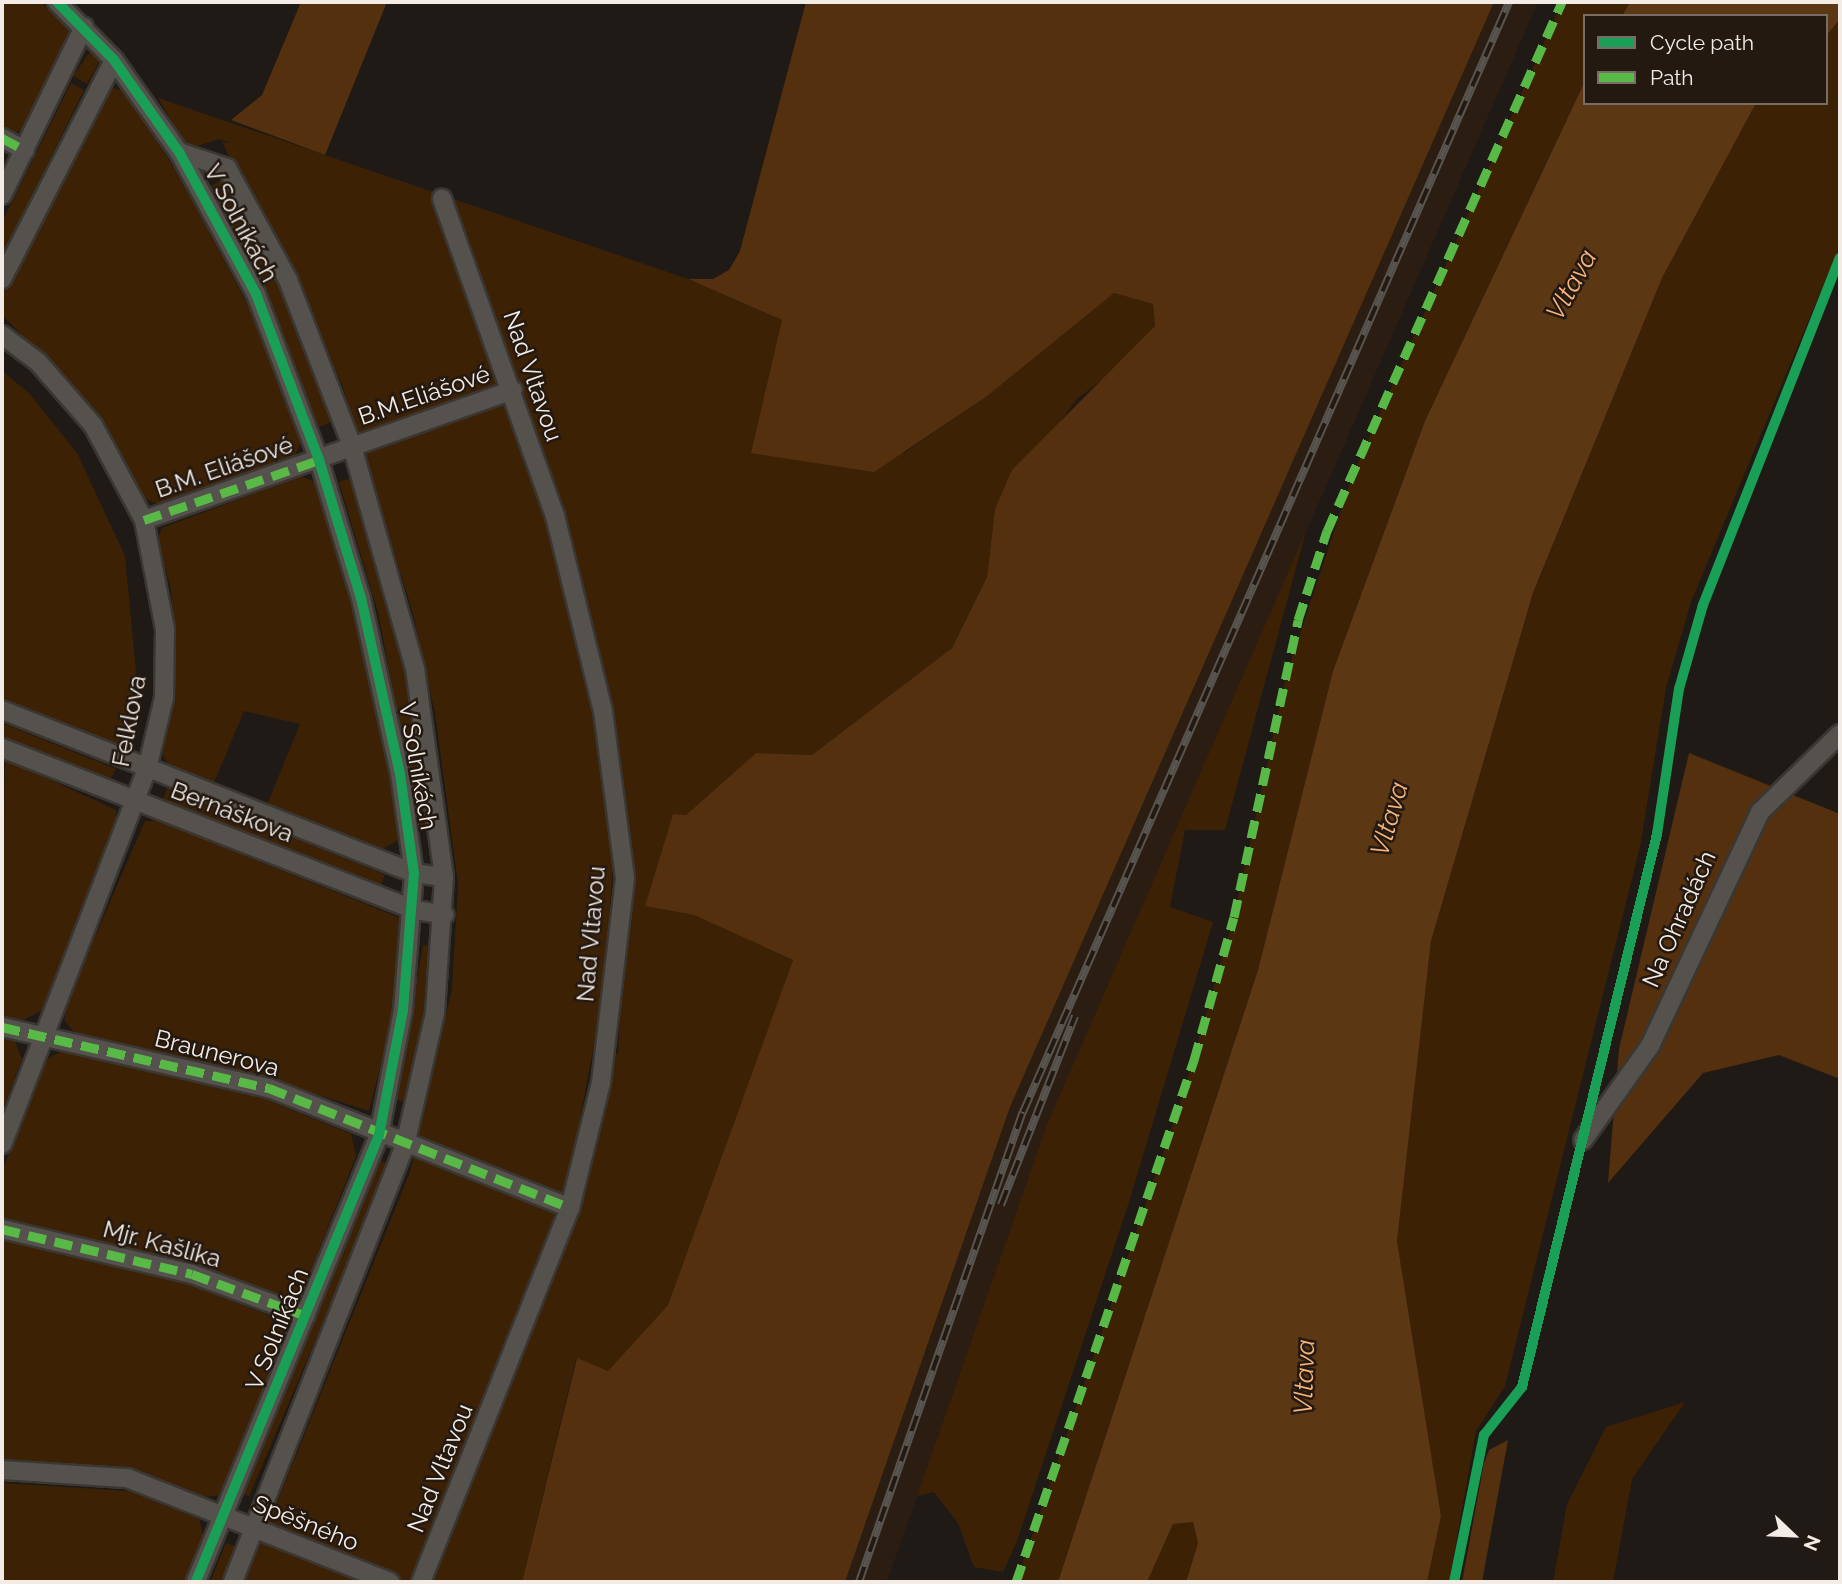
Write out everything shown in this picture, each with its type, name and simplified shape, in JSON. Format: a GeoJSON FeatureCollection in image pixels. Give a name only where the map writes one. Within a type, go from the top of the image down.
{"type":"FeatureCollection","features":[{"type":"Feature","properties":{"kind":"street","name":"V Solníkách"},"geometry":{"type":"LineString","coordinates":[[57,2],[114,60],[178,152],[256,294],[319,460],[380,677],[414,873],[415,910],[379,1135],[196,1582]]}},
{"type":"Feature","properties":{"kind":"street"},"geometry":{"type":"LineString","coordinates":[[2,195],[84,27]]}},
{"type":"Feature","properties":{"kind":"street"},"geometry":{"type":"LineString","coordinates":[[2,279],[114,60]]}},
{"type":"Feature","properties":{"kind":"street"},"geometry":{"type":"LineString","coordinates":[[2,138],[25,150]]}},
{"type":"Feature","properties":{"kind":"street","name":"V Solníkách"},"geometry":{"type":"LineString","coordinates":[[178,152],[227,168],[288,279],[352,446],[415,668],[444,877],[445,915],[425,1076],[405,1145],[233,1582]]}},
{"type":"Feature","properties":{"kind":"street","name":"Nad Vltavou"},"geometry":{"type":"LineString","coordinates":[[421,1582],[570,1208],[601,1083],[625,878],[603,710],[555,516],[513,390],[442,199]]}},
{"type":"Feature","properties":{"kind":"street","name":"Felklova"},"geometry":{"type":"LineString","coordinates":[[2,335],[38,362],[93,425],[144,520],[165,629],[164,698],[147,769],[2,1144]]}},
{"type":"Feature","properties":{"kind":"street","name":"B.M.Eliášové"},"geometry":{"type":"LineString","coordinates":[[352,446],[513,390]]}},
{"type":"Feature","properties":{"kind":"street"},"geometry":{"type":"LineString","coordinates":[[319,460],[352,446]]}},
{"type":"Feature","properties":{"kind":"street","name":"B.M. Eliášové"},"geometry":{"type":"LineString","coordinates":[[144,520],[319,460]]}},
{"type":"Feature","properties":{"kind":"street","name":"Bernáškova"},"geometry":{"type":"LineString","coordinates":[[2,710],[414,873],[444,877]]}},
{"type":"Feature","properties":{"kind":"street","name":"Na Ohradách"},"geometry":{"type":"LineString","coordinates":[[1583,1140],[1650,1046],[1760,812],[1840,734]]}},
{"type":"Feature","properties":{"kind":"street","name":"Bernáškova"},"geometry":{"type":"LineString","coordinates":[[2,748],[415,910],[445,915]]}},
{"type":"Feature","properties":{"kind":"street","name":"Braunerova"},"geometry":{"type":"LineString","coordinates":[[2,1027],[269,1088],[379,1135],[570,1208]]}},
{"type":"Feature","properties":{"kind":"street","name":"Mjr. Kašlíka"},"geometry":{"type":"LineString","coordinates":[[2,1229],[192,1274],[306,1316]]}},
{"type":"Feature","properties":{"kind":"street","name":"Spěšného"},"geometry":{"type":"LineString","coordinates":[[2,1470],[127,1478],[390,1582]]}},
{"type":"Feature","properties":{"kind":"shaded area"},"geometry":{"type":"Polygon","coordinates":[[[2,2],[41,2],[68,26],[69,36],[24,130],[10,134],[2,130],[2,2]]]}},
{"type":"Feature","properties":{"kind":"shaded area"},"geometry":{"type":"Polygon","coordinates":[[[301,2],[387,2],[325,155],[231,120],[262,95],[301,2]]]}},
{"type":"Feature","properties":{"kind":"shaded area"},"geometry":{"type":"Polygon","coordinates":[[[806,2],[1494,2],[1010,1107],[845,1582],[522,1582],[577,1358],[608,1371],[668,1305],[793,960],[694,915],[645,906],[673,814],[686,815],[756,753],[812,755],[952,648],[987,577],[995,509],[1012,470],[1155,326],[1153,304],[1114,293],[986,397],[874,472],[751,453],[782,320],[688,279],[713,279],[729,270],[740,251],[806,2]]]}},
{"type":"Feature","properties":{"kind":"shaded area"},"geometry":{"type":"Polygon","coordinates":[[[1494,2],[1538,2],[1048,1122],[887,1582],[845,1582],[1010,1107],[1494,2]]]}},
{"type":"Feature","properties":{"kind":"shaded area"},"geometry":{"type":"Polygon","coordinates":[[[1562,2],[1630,2],[1623,14],[1583,14],[1583,85],[1425,421],[1333,671],[1258,970],[1058,1582],[1016,1582],[1180,1104],[1234,917],[1286,676],[1353,474],[1562,2]]]}},
{"type":"Feature","properties":{"kind":"shaded area"},"geometry":{"type":"Polygon","coordinates":[[[1840,19],[1840,245],[1691,602],[1666,688],[1640,847],[1505,1386],[1476,1431],[1449,1582],[1427,1582],[1441,1516],[1397,1241],[1431,941],[1533,594],[1662,278],[1755,105],[1828,105],[1828,34],[1840,19]]]}},
{"type":"Feature","properties":{"kind":"shaded area"},"geometry":{"type":"Polygon","coordinates":[[[92,49],[100,60],[87,84],[73,76],[92,49]]]}},
{"type":"Feature","properties":{"kind":"shaded area"},"geometry":{"type":"Polygon","coordinates":[[[71,83],[84,90],[2,257],[2,222],[71,83]]]}},
{"type":"Feature","properties":{"kind":"shaded area"},"geometry":{"type":"Polygon","coordinates":[[[113,88],[127,91],[183,183],[253,315],[303,436],[294,459],[158,504],[144,498],[85,400],[2,315],[2,296],[101,98],[113,88]]]}},
{"type":"Feature","properties":{"kind":"shaded area"},"geometry":{"type":"Polygon","coordinates":[[[158,98],[688,279],[782,320],[752,453],[904,453],[986,397],[1114,293],[1153,304],[1155,326],[1130,358],[1077,399],[995,509],[987,577],[952,648],[812,755],[756,753],[686,815],[673,814],[645,906],[694,915],[793,960],[668,1305],[608,1371],[576,1359],[522,1582],[429,1582],[586,1182],[609,1060],[618,1053],[628,847],[612,872],[606,979],[569,1179],[409,1582],[245,1582],[410,1172],[452,989],[458,884],[435,713],[412,610],[342,384],[222,142],[231,143],[219,139],[188,149],[158,98]]]}},
{"type":"Feature","properties":{"kind":"shaded area"},"geometry":{"type":"Polygon","coordinates":[[[222,179],[279,286],[333,421],[319,427],[265,295],[208,188],[222,179]]]}},
{"type":"Feature","properties":{"kind":"shaded area"},"geometry":{"type":"Polygon","coordinates":[[[2,371],[29,393],[77,453],[125,556],[136,672],[124,749],[2,700],[2,371]]]}},
{"type":"Feature","properties":{"kind":"shaded area"},"geometry":{"type":"Polygon","coordinates":[[[301,476],[319,484],[371,665],[400,839],[377,852],[266,807],[300,724],[244,711],[213,785],[170,768],[163,755],[174,644],[171,589],[157,539],[162,528],[301,476]]]}},
{"type":"Feature","properties":{"kind":"shaded area"},"geometry":{"type":"Polygon","coordinates":[[[354,477],[419,726],[433,828],[419,829],[378,612],[339,482],[354,477]]]}},
{"type":"Feature","properties":{"kind":"shaded area"},"geometry":{"type":"Polygon","coordinates":[[[1306,531],[1225,830],[1185,830],[1170,907],[1213,922],[1129,1202],[1017,1541],[1003,1572],[974,1567],[958,1523],[934,1492],[917,1496],[1048,1122],[1306,531]]]}},
{"type":"Feature","properties":{"kind":"shaded area"},"geometry":{"type":"Polygon","coordinates":[[[2,723],[115,769],[109,784],[2,740],[2,723]]]}},
{"type":"Feature","properties":{"kind":"shaded area"},"geometry":{"type":"Polygon","coordinates":[[[1689,753],[1840,814],[1840,1079],[1779,1055],[1703,1073],[1608,1183],[1619,1049],[1689,753]]]}},
{"type":"Feature","properties":{"kind":"shaded area"},"geometry":{"type":"Polygon","coordinates":[[[5,759],[116,810],[116,823],[42,1010],[22,1021],[2,1016],[5,759]]]}},
{"type":"Feature","properties":{"kind":"shaded area"},"geometry":{"type":"Polygon","coordinates":[[[168,787],[385,875],[379,889],[162,801],[168,787]]]}},
{"type":"Feature","properties":{"kind":"shaded area"},"geometry":{"type":"Polygon","coordinates":[[[145,821],[158,821],[398,917],[405,929],[391,1025],[369,1111],[272,1080],[75,1033],[65,1021],[65,1006],[145,821]]]}},
{"type":"Feature","properties":{"kind":"shaded area"},"geometry":{"type":"Polygon","coordinates":[[[423,945],[437,947],[430,1018],[410,1104],[395,1099],[423,945]]]}},
{"type":"Feature","properties":{"kind":"shaded area"},"geometry":{"type":"Polygon","coordinates":[[[2,1038],[15,1041],[22,1059],[2,1112],[2,1038]]]}},
{"type":"Feature","properties":{"kind":"shaded area"},"geometry":{"type":"Polygon","coordinates":[[[63,1051],[265,1099],[351,1134],[356,1156],[302,1293],[282,1299],[192,1263],[2,1218],[2,1171],[46,1059],[63,1051]]]}},
{"type":"Feature","properties":{"kind":"shaded area"},"geometry":{"type":"Polygon","coordinates":[[[376,1159],[390,1165],[249,1496],[235,1490],[376,1159]]]}},
{"type":"Feature","properties":{"kind":"shaded area"},"geometry":{"type":"Polygon","coordinates":[[[2,1239],[185,1282],[280,1320],[285,1337],[222,1495],[204,1497],[135,1469],[2,1461],[2,1239]]]}},
{"type":"Feature","properties":{"kind":"shaded area"},"geometry":{"type":"Polygon","coordinates":[[[1685,1402],[1632,1479],[1613,1582],[1553,1582],[1567,1504],[1606,1427],[1685,1402]]]}},
{"type":"Feature","properties":{"kind":"shaded area"},"geometry":{"type":"Polygon","coordinates":[[[1508,1440],[1482,1582],[1462,1582],[1484,1463],[1489,1450],[1508,1440]]]}},
{"type":"Feature","properties":{"kind":"shaded area"},"geometry":{"type":"Polygon","coordinates":[[[2,1483],[128,1491],[199,1519],[204,1538],[187,1582],[2,1582],[2,1483]]]}},
{"type":"Feature","properties":{"kind":"shaded area"},"geometry":{"type":"Polygon","coordinates":[[[1193,1522],[1198,1543],[1186,1582],[1147,1582],[1173,1524],[1193,1522]]]}},
{"type":"Feature","properties":{"kind":"shaded area"},"geometry":{"type":"Polygon","coordinates":[[[226,1543],[240,1548],[226,1582],[210,1582],[226,1543]]]}},
{"type":"Feature","properties":{"kind":"water"},"geometry":{"type":"Polygon","coordinates":[[[1630,2],[1840,2],[1840,19],[1828,34],[1828,14],[1623,14],[1630,2]]]}},
{"type":"Feature","properties":{"kind":"water","name":"Vltava"},"geometry":{"type":"Polygon","coordinates":[[[1583,85],[1583,105],[1755,105],[1662,278],[1533,593],[1431,941],[1397,1241],[1441,1516],[1427,1582],[1186,1582],[1198,1543],[1193,1522],[1173,1524],[1147,1582],[1058,1582],[1258,970],[1333,671],[1425,421],[1583,85]]]}},
{"type":"Feature","properties":{"kind":"railway"},"geometry":{"type":"LineString","coordinates":[[859,1582],[1023,1112],[1509,2]]}},
{"type":"Feature","properties":{"kind":"railway"},"geometry":{"type":"LineString","coordinates":[[1001,1205],[1075,1016]]}},
{"type":"Feature","properties":{"kind":"marked path"},"geometry":{"type":"LineString","coordinates":[[1016,1582],[1194,1060],[1234,917],[1298,620],[1327,531],[1562,2]]}},
{"type":"Feature","properties":{"kind":"marked path"},"geometry":{"type":"LineString","coordinates":[[2,138],[25,150]]}},
{"type":"Feature","properties":{"kind":"marked path"},"geometry":{"type":"LineString","coordinates":[[144,520],[319,460]]}},
{"type":"Feature","properties":{"kind":"marked path"},"geometry":{"type":"LineString","coordinates":[[2,1027],[269,1088],[570,1208]]}},
{"type":"Feature","properties":{"kind":"marked path"},"geometry":{"type":"LineString","coordinates":[[2,1229],[192,1274],[306,1316]]}},
{"type":"Feature","properties":{"kind":"cycle path"},"geometry":{"type":"LineString","coordinates":[[57,2],[114,60],[179,152],[256,294],[319,460],[361,598],[400,774],[414,873],[403,1010],[379,1135],[196,1582]]}},
{"type":"Feature","properties":{"kind":"cycle path"},"geometry":{"type":"LineString","coordinates":[[1454,1582],[1484,1435],[1522,1387],[1657,834],[1679,689],[1703,605],[1840,258]]}}]}
